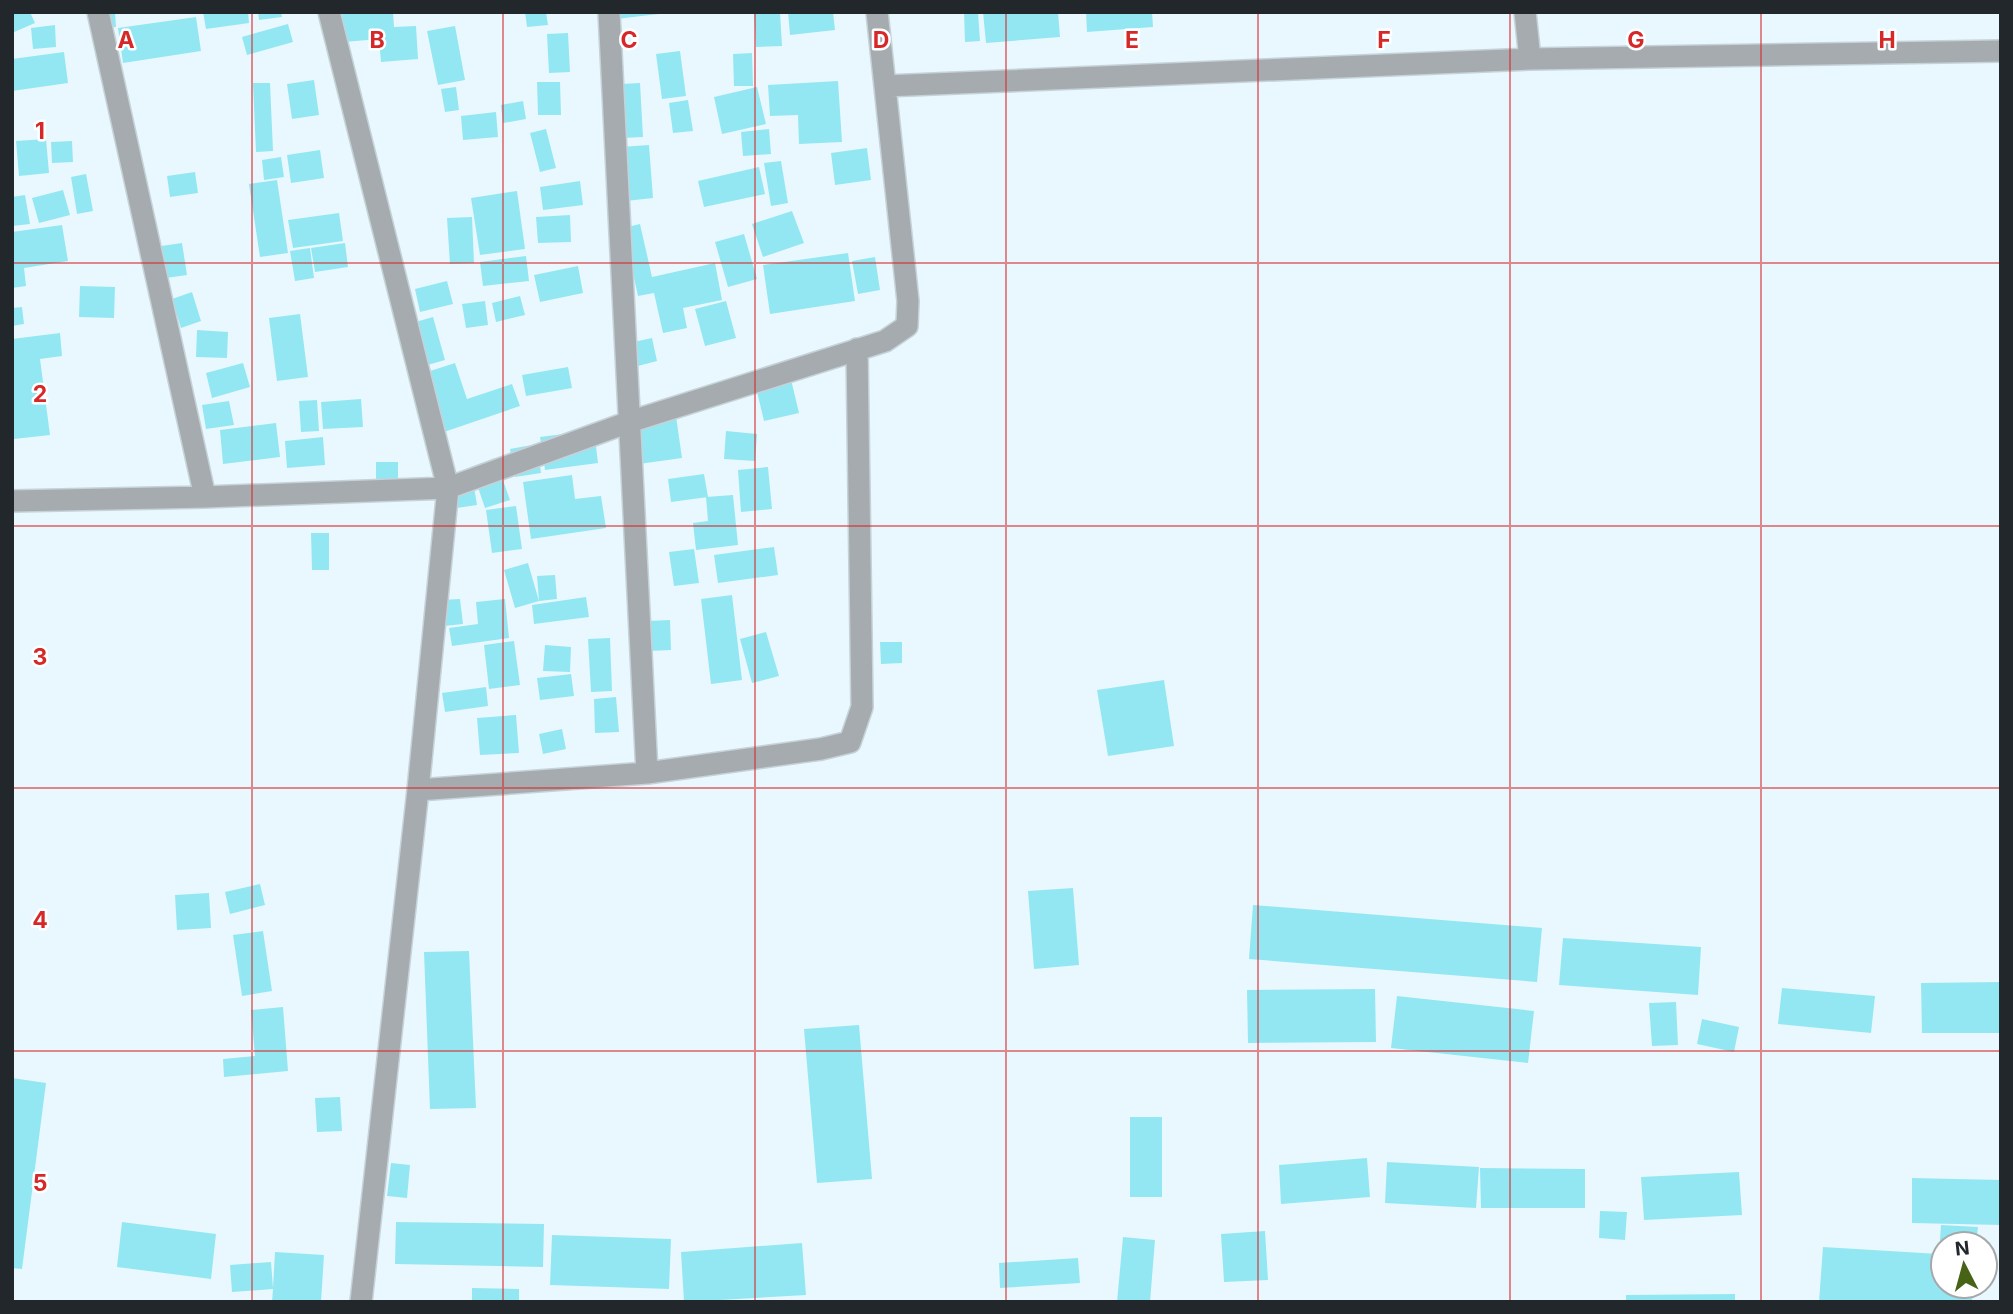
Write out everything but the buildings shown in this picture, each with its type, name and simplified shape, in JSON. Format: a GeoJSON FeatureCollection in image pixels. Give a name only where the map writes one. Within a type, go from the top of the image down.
{"type":"FeatureCollection","features":[{"type":"Feature","properties":{"kind":"street"},"geometry":{"type":"LineString","coordinates":[[98,12],[205,497]]}},
{"type":"Feature","properties":{"kind":"street"},"geometry":{"type":"LineString","coordinates":[[329,12],[448,488],[418,790],[361,1302]]}},
{"type":"Feature","properties":{"kind":"street"},"geometry":{"type":"LineString","coordinates":[[609,12],[647,772]]}},
{"type":"Feature","properties":{"kind":"street"},"geometry":{"type":"LineString","coordinates":[[12,500],[205,497],[448,488],[629,422],[885,341],[907,326],[908,301],[877,12]]}},
{"type":"Feature","properties":{"kind":"street"},"geometry":{"type":"LineString","coordinates":[[1525,12],[1530,59]]}},
{"type":"Feature","properties":{"kind":"street"},"geometry":{"type":"LineString","coordinates":[[885,86],[1530,59],[2001,51]]}},
{"type":"Feature","properties":{"kind":"street"},"geometry":{"type":"LineString","coordinates":[[418,790],[647,772],[821,749],[850,742],[862,707],[857,349]]}}]}
